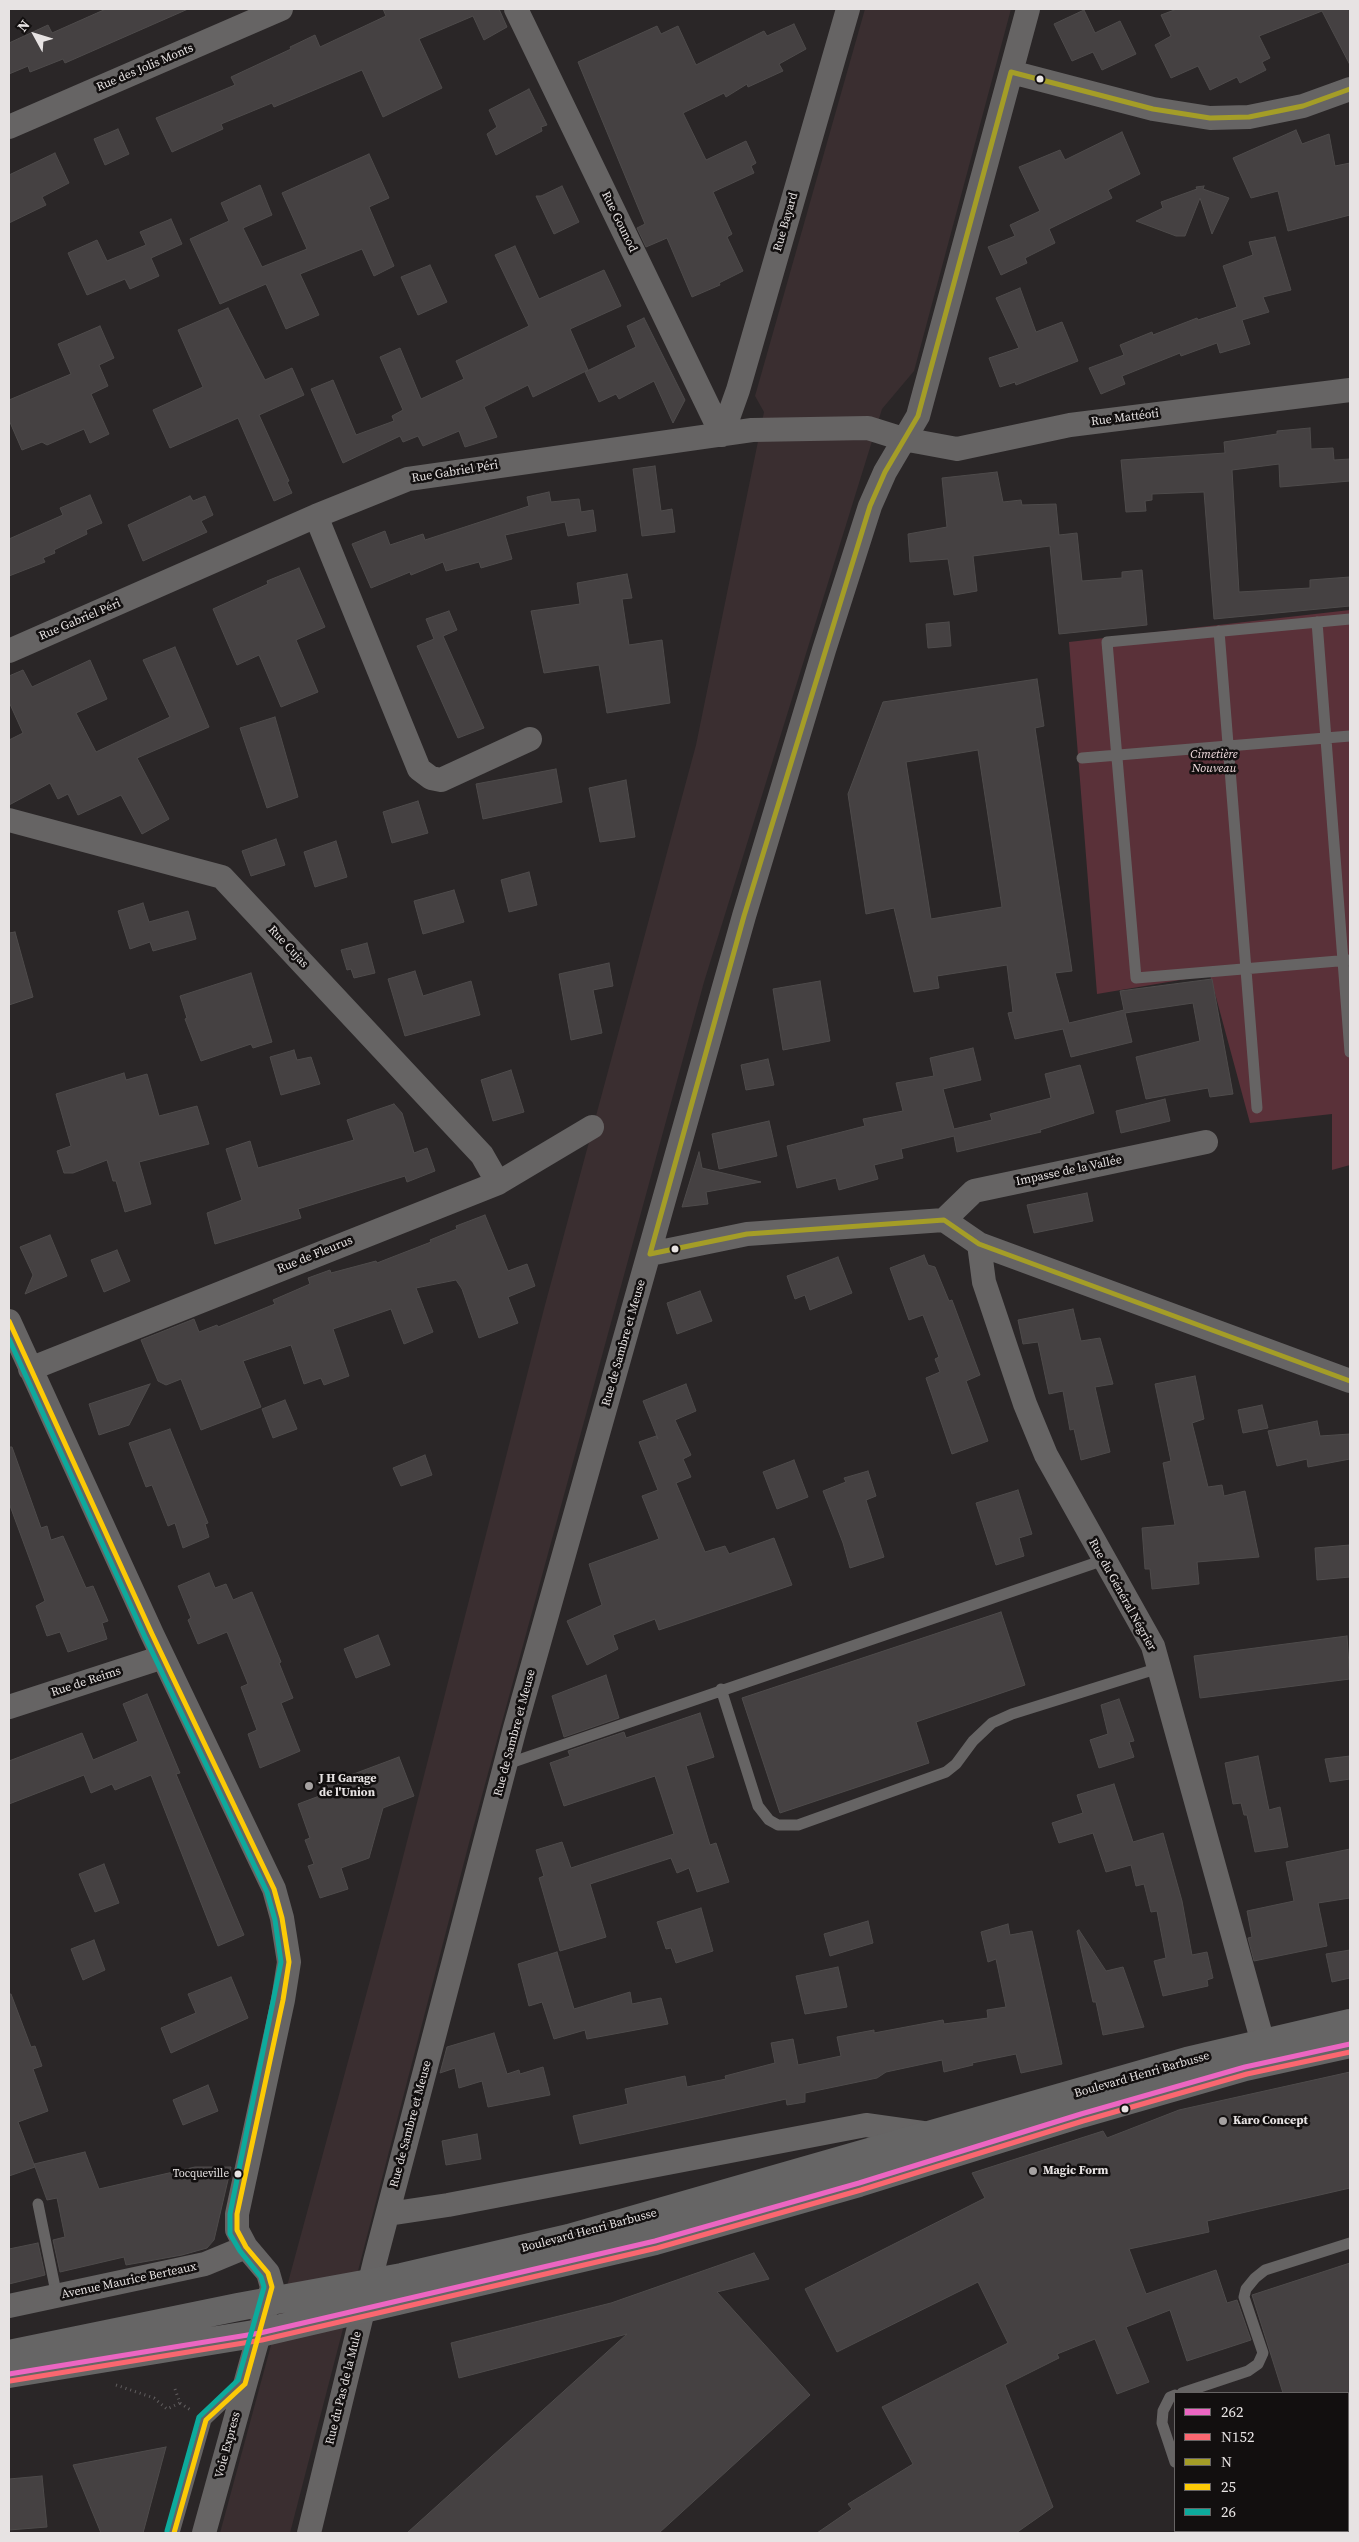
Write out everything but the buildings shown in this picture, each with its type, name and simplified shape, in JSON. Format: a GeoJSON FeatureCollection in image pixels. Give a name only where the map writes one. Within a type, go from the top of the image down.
{"type":"FeatureCollection","features":[{"type":"Feature","properties":{"kind":"main road","name":"Boulevard Henri Barbusse"},"geometry":{"type":"LineString","coordinates":[[110,2358],[231,2338],[404,2289],[570,2238],[1187,2061],[1350,2023]]}},
{"type":"Feature","properties":{"kind":"main road","name":"Boulevard Henri Barbusse"},"geometry":{"type":"LineString","coordinates":[[9,2354],[238,2307],[404,2289],[575,2258],[655,2241],[841,2188],[1081,2114],[1245,2067],[1350,2044]]}},
{"type":"Feature","properties":{"kind":"main road"},"geometry":{"type":"LineString","coordinates":[[9,2374],[110,2358]]}},
{"type":"Feature","properties":{"kind":"street","name":"Rue des Jolis Monts"},"geometry":{"type":"LineString","coordinates":[[9,127],[280,9]]}},
{"type":"Feature","properties":{"kind":"street","name":"Rue Gounod"},"geometry":{"type":"LineString","coordinates":[[516,9],[722,434]]}},
{"type":"Feature","properties":{"kind":"street","name":"Rue Bayard"},"geometry":{"type":"LineString","coordinates":[[722,434],[738,390],[848,9]]}},
{"type":"Feature","properties":{"kind":"street","name":"Rue de Sambre et Meuse"},"geometry":{"type":"LineString","coordinates":[[388,2214],[506,1764],[744,916],[824,650],[870,506],[884,472],[918,416],[1028,9]]}},
{"type":"Feature","properties":{"kind":"street"},"geometry":{"type":"LineString","coordinates":[[1012,72],[1153,109],[1210,118],[1249,117],[1302,106],[1350,89]]}},
{"type":"Feature","properties":{"kind":"street","name":"Rue Mattéoti"},"geometry":{"type":"LineString","coordinates":[[903,439],[957,449],[1070,425],[1350,390]]}},
{"type":"Feature","properties":{"kind":"street","name":"Rue Gabriel Péri"},"geometry":{"type":"LineString","coordinates":[[9,651],[316,516],[408,479],[752,430],[868,428],[903,439]]}},
{"type":"Feature","properties":{"kind":"street"},"geometry":{"type":"LineString","coordinates":[[316,516],[419,769],[431,778],[441,780],[530,739]]}},
{"type":"Feature","properties":{"kind":"street","name":"Rue Cujas"},"geometry":{"type":"LineString","coordinates":[[9,820],[222,876],[482,1155],[498,1183]]}},
{"type":"Feature","properties":{"kind":"street","name":"Rue de Fleurus"},"geometry":{"type":"LineString","coordinates":[[30,1369],[498,1183],[592,1127]]}},
{"type":"Feature","properties":{"kind":"street","name":"Impasse de la Vallée"},"geometry":{"type":"LineString","coordinates":[[944,1220],[974,1191],[1206,1142]]}},
{"type":"Feature","properties":{"kind":"street"},"geometry":{"type":"LineString","coordinates":[[650,1254],[747,1234],[944,1220],[979,1244],[1350,1381]]}},
{"type":"Feature","properties":{"kind":"street","name":"Rue du Général Négrier"},"geometry":{"type":"LineString","coordinates":[[979,1244],[984,1282],[1026,1404],[1046,1455],[1153,1646],[1263,2043]]}},
{"type":"Feature","properties":{"kind":"street","name":"Voie Express"},"geometry":{"type":"LineString","coordinates":[[9,1321],[162,1657],[274,1889],[282,1918],[289,1962],[283,2000],[237,2214],[237,2230],[246,2247],[268,2273],[272,2287],[204,2533]]}},
{"type":"Feature","properties":{"kind":"street","name":"Rue de Reims"},"geometry":{"type":"LineString","coordinates":[[9,1707],[162,1657]]}},
{"type":"Feature","properties":{"kind":"street","name":"Boulevard Henri Barbusse"},"geometry":{"type":"LineString","coordinates":[[388,2214],[866,2125],[936,2134]]}},
{"type":"Feature","properties":{"kind":"street","name":"Rue du Pas de la Mule"},"geometry":{"type":"LineString","coordinates":[[309,2533],[388,2214]]}},
{"type":"Feature","properties":{"kind":"street","name":"Avenue Maurice Berteaux"},"geometry":{"type":"LineString","coordinates":[[9,2306],[205,2264],[246,2247]]}},
{"type":"Feature","properties":{"kind":"lane"},"geometry":{"type":"LineString","coordinates":[[1347,961],[1136,978],[1107,642],[1350,619]]}},
{"type":"Feature","properties":{"kind":"lane"},"geometry":{"type":"LineString","coordinates":[[1317,622],[1347,961],[1350,1052]]}},
{"type":"Feature","properties":{"kind":"lane"},"geometry":{"type":"LineString","coordinates":[[1219,631],[1256,1108]]}},
{"type":"Feature","properties":{"kind":"lane"},"geometry":{"type":"LineString","coordinates":[[1082,758],[1350,736]]}},
{"type":"Feature","properties":{"kind":"lane"},"geometry":{"type":"LineString","coordinates":[[506,1764],[1104,1560]]}},
{"type":"Feature","properties":{"kind":"lane"},"geometry":{"type":"LineString","coordinates":[[721,1690],[758,1806],[769,1820],[778,1825],[798,1825],[946,1772],[956,1764],[973,1740],[992,1723],[1012,1714],[1159,1668]]}},
{"type":"Feature","properties":{"kind":"lane"},"geometry":{"type":"LineString","coordinates":[[38,2204],[57,2297]]}},
{"type":"Feature","properties":{"kind":"lane"},"geometry":{"type":"LineString","coordinates":[[1185,2392],[1248,2371],[1258,2364],[1263,2353],[1244,2297],[1246,2289],[1255,2278],[1265,2270],[1350,2243]]}},
{"type":"Feature","properties":{"kind":"lane"},"geometry":{"type":"LineString","coordinates":[[174,2533],[206,2420],[245,2384]]}},
{"type":"Feature","properties":{"kind":"lane"},"geometry":{"type":"LineString","coordinates":[[1174,2395],[1170,2397],[1163,2411],[1162,2423],[1174,2459]]}},
{"type":"Feature","properties":{"kind":"path"},"geometry":{"type":"LineString","coordinates":[[110,2358],[112,2383],[132,2392],[154,2398],[167,2409],[180,2403]]}},
{"type":"Feature","properties":{"kind":"path"},"geometry":{"type":"LineString","coordinates":[[175,2389],[180,2403],[206,2420]]}},
{"type":"Feature","properties":{"kind":"shaded area"},"geometry":{"type":"Polygon","coordinates":[[[865,9],[1011,9],[914,371],[882,409],[704,982],[469,1843],[290,2533],[220,2533],[394,1892],[545,1305],[696,745],[764,412],[755,396],[865,9]]]}},
{"type":"Feature","properties":{"kind":"green space","name":"Cimetière Nouveau"},"geometry":{"type":"Polygon","coordinates":[[[1350,610],[1350,1165],[1332,1170],[1332,1114],[1250,1123],[1210,975],[1097,994],[1069,642],[1350,610]]]}},
{"type":"Feature","properties":{"kind":"transit line","name":"N"},"geometry":{"type":"LineString","coordinates":[[1350,89],[1303,106],[1249,117],[1210,118],[1153,109],[1011,72],[918,416],[885,472],[870,506],[744,916],[650,1254],[747,1234],[944,1220],[979,1244],[1350,1381]]}},
{"type":"Feature","properties":{"kind":"transit line","name":"25"},"geometry":{"type":"LineString","coordinates":[[9,1321],[152,1634],[274,1889],[282,1918],[289,1962],[283,2000],[237,2214],[237,2230],[246,2247],[268,2273],[272,2287],[245,2384],[206,2420],[174,2533]]}},
{"type":"Feature","properties":{"kind":"transit line","name":"26"},"geometry":{"type":"LineString","coordinates":[[9,1339],[145,1637],[267,1892],[275,1920],[281,1962],[230,2214],[230,2234],[240,2251],[261,2277],[264,2287],[238,2380],[199,2417],[167,2531]]}},
{"type":"Feature","properties":{"kind":"transit line","name":"262"},"geometry":{"type":"LineString","coordinates":[[9,2374],[260,2333],[655,2241],[859,2183],[1081,2114],[1245,2067],[1350,2044]]}},
{"type":"Feature","properties":{"kind":"transit line","name":"N152"},"geometry":{"type":"LineString","coordinates":[[10,2381],[262,2340],[657,2248],[861,2190],[1083,2121],[1247,2074],[1350,2052]]}},
{"type":"Feature","properties":{"kind":"place","name":"J H Garage de l'Union"},"geometry":{"type":"Point","coordinates":[309,1786]}},
{"type":"Feature","properties":{"kind":"place","name":"Karo Concept"},"geometry":{"type":"Point","coordinates":[1223,2121]}},
{"type":"Feature","properties":{"kind":"place","name":"Magic Form"},"geometry":{"type":"Point","coordinates":[1033,2171]}},
{"type":"Feature","properties":{"kind":"place","name":"Tocqueville"},"geometry":{"type":"Point","coordinates":[238,2174]}}]}
